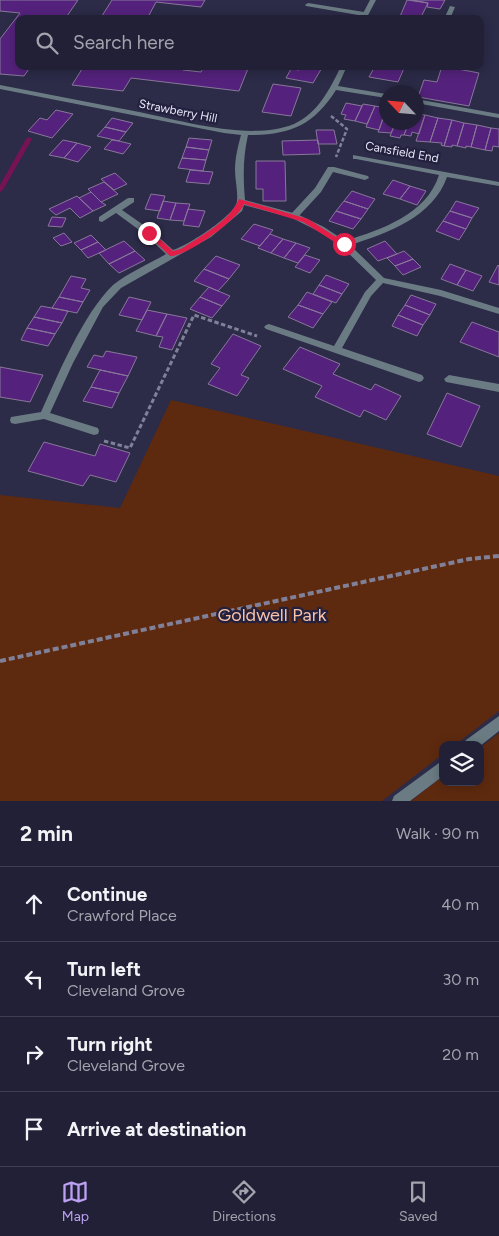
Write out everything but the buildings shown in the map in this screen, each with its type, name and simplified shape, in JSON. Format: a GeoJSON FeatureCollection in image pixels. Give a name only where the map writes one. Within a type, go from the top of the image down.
{"type":"FeatureCollection","features":[{"type":"Feature","properties":{"kind":"street"},"geometry":{"type":"LineString","coordinates":[[365,15],[373,0]]}},
{"type":"Feature","properties":{"kind":"street"},"geometry":{"type":"LineString","coordinates":[[308,5],[359,15]]}},
{"type":"Feature","properties":{"kind":"street"},"geometry":{"type":"LineString","coordinates":[[449,15],[452,7]]}},
{"type":"Feature","properties":{"kind":"street","name":"Strawberry Hill"},"geometry":{"type":"LineString","coordinates":[[0,87],[245,134],[293,128],[310,118],[336,88],[343,70]]}},
{"type":"Feature","properties":{"kind":"street"},"geometry":{"type":"LineString","coordinates":[[336,88],[379,95]]}},
{"type":"Feature","properties":{"kind":"street"},"geometry":{"type":"LineString","coordinates":[[424,102],[499,116]]}},
{"type":"Feature","properties":{"kind":"street"},"geometry":{"type":"LineString","coordinates":[[44,415],[68,363],[100,305],[124,281],[172,254],[184,250],[230,219],[239,209],[241,201],[240,149],[245,134]]}},
{"type":"Feature","properties":{"kind":"street","name":"Cansfield End"},"geometry":{"type":"LineString","coordinates":[[356,157],[499,184]]}},
{"type":"Feature","properties":{"kind":"street"},"geometry":{"type":"LineString","coordinates":[[294,216],[318,190],[331,169],[365,178]]}},
{"type":"Feature","properties":{"kind":"street","name":"Cansfield End"},"geometry":{"type":"LineString","coordinates":[[344,244],[381,233],[421,208],[436,193],[443,180],[444,173]]}},
{"type":"Feature","properties":{"kind":"street"},"geometry":{"type":"LineString","coordinates":[[102,219],[131,200]]}},
{"type":"Feature","properties":{"kind":"street"},"geometry":{"type":"LineString","coordinates":[[241,201],[294,216],[321,229],[344,244],[381,280],[441,293],[499,311]]}},
{"type":"Feature","properties":{"kind":"street"},"geometry":{"type":"LineString","coordinates":[[117,210],[149,233],[172,254]]}},
{"type":"Feature","properties":{"kind":"street"},"geometry":{"type":"LineString","coordinates":[[337,349],[368,294],[381,280]]}},
{"type":"Feature","properties":{"kind":"street"},"geometry":{"type":"LineString","coordinates":[[268,327],[419,378]]}},
{"type":"Feature","properties":{"kind":"street"},"geometry":{"type":"LineString","coordinates":[[449,379],[499,388]]}},
{"type":"Feature","properties":{"kind":"street"},"geometry":{"type":"LineString","coordinates":[[15,420],[44,415],[94,431]]}},
{"type":"Feature","properties":{"kind":"street"},"geometry":{"type":"LineString","coordinates":[[477,741],[499,724]]}},
{"type":"Feature","properties":{"kind":"street"},"geometry":{"type":"LineString","coordinates":[[398,801],[439,770]]}},
{"type":"Feature","properties":{"kind":"path"},"geometry":{"type":"LineString","coordinates":[[321,107],[347,129],[331,169]]}},
{"type":"Feature","properties":{"kind":"path"},"geometry":{"type":"LineString","coordinates":[[94,431],[93,438],[130,448],[194,315],[256,337],[268,327]]}},
{"type":"Feature","properties":{"kind":"path"},"geometry":{"type":"LineString","coordinates":[[0,661],[469,559],[499,556]]}},
{"type":"Feature","properties":{"kind":"green space","name":"Goldwell Park"},"geometry":{"type":"Polygon","coordinates":[[[171,400],[499,476],[499,711],[460,741],[439,741],[439,757],[382,801],[0,801],[0,495],[120,508],[171,400]]]}},
{"type":"Feature","properties":{"kind":"green space"},"geometry":{"type":"Polygon","coordinates":[[[499,733],[499,801],[411,801],[439,779],[439,786],[484,786],[484,745],[499,733]]]}},
{"type":"Feature","properties":{"kind":"waterway"},"geometry":{"type":"LineString","coordinates":[[0,190],[29,139]]}},
{"type":"Feature","properties":{"kind":"route"},"geometry":{"type":"LineString","coordinates":[[149,233],[172,254],[184,250],[230,219],[239,209],[241,201],[306,221],[344,244]]}}]}
